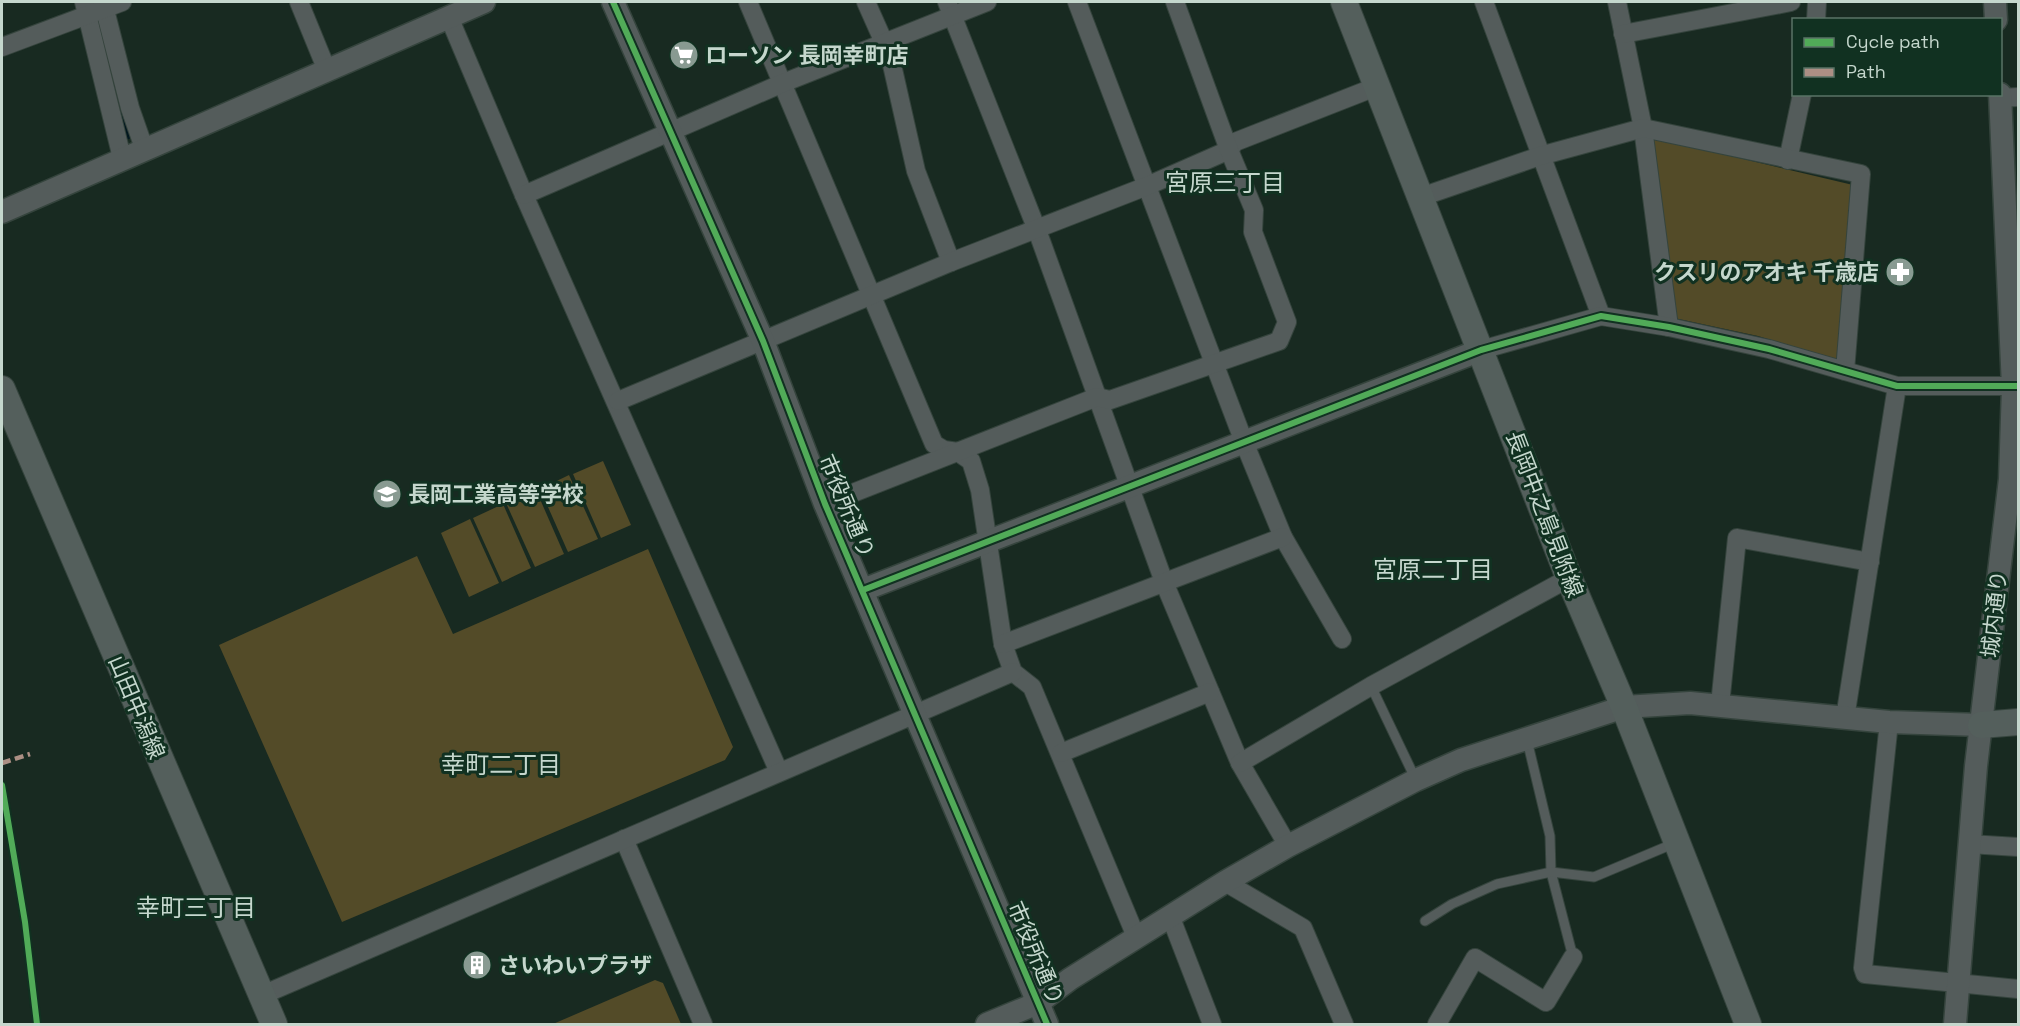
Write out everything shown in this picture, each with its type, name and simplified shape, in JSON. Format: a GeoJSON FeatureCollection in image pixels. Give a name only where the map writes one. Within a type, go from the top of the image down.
{"type":"FeatureCollection","features":[{"type":"Feature","properties":{"kind":"main road","name":"長岡中之島見附線"},"geometry":{"type":"LineString","coordinates":[[1344,2],[1569,578],[1624,707],[1748,1024]]}},
{"type":"Feature","properties":{"kind":"main road","name":"山田中潟線"},"geometry":{"type":"LineString","coordinates":[[2,389],[273,1024]]}},
{"type":"Feature","properties":{"kind":"main road"},"geometry":{"type":"LineString","coordinates":[[1982,725],[2019,722]]}},
{"type":"Feature","properties":{"kind":"street"},"geometry":{"type":"LineString","coordinates":[[2,47],[85,8],[122,2]]}},
{"type":"Feature","properties":{"kind":"street"},"geometry":{"type":"LineString","coordinates":[[299,2],[326,69]]}},
{"type":"Feature","properties":{"kind":"street"},"geometry":{"type":"LineString","coordinates":[[2,212],[144,148],[484,2]]}},
{"type":"Feature","properties":{"kind":"street","name":"市役所通り"},"geometry":{"type":"LineString","coordinates":[[613,2],[763,341],[825,504],[1047,1024]]}},
{"type":"Feature","properties":{"kind":"street"},"geometry":{"type":"LineString","coordinates":[[748,2],[934,444],[944,450],[958,452],[970,461],[980,490],[1003,644],[1013,672],[1032,687],[1137,939]]}},
{"type":"Feature","properties":{"kind":"street"},"geometry":{"type":"LineString","coordinates":[[866,2],[884,41],[901,101],[916,171],[951,262]]}},
{"type":"Feature","properties":{"kind":"street"},"geometry":{"type":"LineString","coordinates":[[524,195],[884,41],[949,8],[987,2]]}},
{"type":"Feature","properties":{"kind":"street"},"geometry":{"type":"LineString","coordinates":[[1077,2],[1244,442],[1283,537],[1342,639]]}},
{"type":"Feature","properties":{"kind":"street"},"geometry":{"type":"LineString","coordinates":[[825,504],[1097,397],[1110,400],[1279,341],[1287,322],[1253,232],[1254,210],[1229,150],[1175,2]]}},
{"type":"Feature","properties":{"kind":"street"},"geometry":{"type":"LineString","coordinates":[[1484,2],[1601,316]]}},
{"type":"Feature","properties":{"kind":"street"},"geometry":{"type":"LineString","coordinates":[[1617,2],[1643,128],[1669,327]]}},
{"type":"Feature","properties":{"kind":"street"},"geometry":{"type":"LineString","coordinates":[[1623,34],[1715,9],[1791,2]]}},
{"type":"Feature","properties":{"kind":"street"},"geometry":{"type":"LineString","coordinates":[[1816,18],[1817,2]]}},
{"type":"Feature","properties":{"kind":"street"},"geometry":{"type":"LineString","coordinates":[[1995,2],[1996,18]]}},
{"type":"Feature","properties":{"kind":"street"},"geometry":{"type":"LineString","coordinates":[[104,5],[130,108],[144,148]]}},
{"type":"Feature","properties":{"kind":"street"},"geometry":{"type":"LineString","coordinates":[[85,8],[122,158]]}},
{"type":"Feature","properties":{"kind":"street"},"geometry":{"type":"LineString","coordinates":[[949,8],[1037,230],[1097,397],[1132,486],[1164,582],[1240,763],[1288,846]]}},
{"type":"Feature","properties":{"kind":"street"},"geometry":{"type":"LineString","coordinates":[[449,17],[524,195],[618,401],[779,772]]}},
{"type":"Feature","properties":{"kind":"street"},"geometry":{"type":"LineString","coordinates":[[618,401],[872,297],[951,262],[1147,186],[1229,150],[1235,142],[1378,86]]}},
{"type":"Feature","properties":{"kind":"street"},"geometry":{"type":"LineString","coordinates":[[1788,159],[1802,96]]}},
{"type":"Feature","properties":{"kind":"street","name":"城内通り"},"geometry":{"type":"LineString","coordinates":[[1955,1024],[1969,844],[2010,479],[2016,387],[2006,96]]}},
{"type":"Feature","properties":{"kind":"street"},"geometry":{"type":"LineString","coordinates":[[1421,197],[1540,156],[1643,128],[1861,174],[1845,371]]}},
{"type":"Feature","properties":{"kind":"street"},"geometry":{"type":"LineString","coordinates":[[863,590],[1481,350],[1601,316],[1669,327],[1768,349],[1897,386],[2016,387]]}},
{"type":"Feature","properties":{"kind":"street"},"geometry":{"type":"LineString","coordinates":[[1845,718],[1897,386]]}},
{"type":"Feature","properties":{"kind":"street"},"geometry":{"type":"LineString","coordinates":[[1003,644],[1283,537]]}},
{"type":"Feature","properties":{"kind":"street"},"geometry":{"type":"LineString","coordinates":[[1720,705],[1737,538],[1869,561]]}},
{"type":"Feature","properties":{"kind":"street"},"geometry":{"type":"LineString","coordinates":[[1240,763],[1371,686],[1569,578]]}},
{"type":"Feature","properties":{"kind":"street"},"geometry":{"type":"LineString","coordinates":[[260,996],[1013,672]]}},
{"type":"Feature","properties":{"kind":"street"},"geometry":{"type":"LineString","coordinates":[[1061,753],[1210,692]]}},
{"type":"Feature","properties":{"kind":"street"},"geometry":{"type":"LineString","coordinates":[[987,1024],[1038,1003],[1070,980],[1225,882],[1288,846],[1416,780],[1461,760],[1624,707],[1690,703],[1889,722],[1982,725]]}},
{"type":"Feature","properties":{"kind":"street"},"geometry":{"type":"LineString","coordinates":[[1889,722],[1863,968],[1865,974],[2019,989]]}},
{"type":"Feature","properties":{"kind":"street"},"geometry":{"type":"LineString","coordinates":[[624,839],[703,1024]]}},
{"type":"Feature","properties":{"kind":"street"},"geometry":{"type":"LineString","coordinates":[[1969,844],[2019,846]]}},
{"type":"Feature","properties":{"kind":"street"},"geometry":{"type":"LineString","coordinates":[[1225,882],[1303,928],[1344,1024]]}},
{"type":"Feature","properties":{"kind":"street"},"geometry":{"type":"LineString","coordinates":[[1171,918],[1212,1024]]}},
{"type":"Feature","properties":{"kind":"street"},"geometry":{"type":"LineString","coordinates":[[1437,1024],[1475,958],[1546,1002],[1573,957]]}},
{"type":"Feature","properties":{"kind":"street"},"geometry":{"type":"LineString","coordinates":[[1026,1024],[1038,1003]]}},
{"type":"Feature","properties":{"kind":"lane"},"geometry":{"type":"LineString","coordinates":[[1371,686],[1416,780]]}},
{"type":"Feature","properties":{"kind":"lane"},"geometry":{"type":"LineString","coordinates":[[1526,738],[1550,836],[1551,872],[1573,957]]}},
{"type":"Feature","properties":{"kind":"lane"},"geometry":{"type":"LineString","coordinates":[[1425,921],[1452,904],[1497,884],[1551,872],[1594,877],[1677,842]]}},
{"type":"Feature","properties":{"kind":"shaded area"},"geometry":{"type":"Polygon","coordinates":[[[1651,137],[1853,185],[1837,360],[1758,336],[1674,318],[1651,137]]]}},
{"type":"Feature","properties":{"kind":"shaded area"},"geometry":{"type":"Polygon","coordinates":[[[603,461],[631,525],[601,538],[573,474],[603,461]]]}},
{"type":"Feature","properties":{"kind":"shaded area"},"geometry":{"type":"Polygon","coordinates":[[[569,475],[598,539],[568,552],[540,489],[569,475]]]}},
{"type":"Feature","properties":{"kind":"shaded area"},"geometry":{"type":"Polygon","coordinates":[[[536,490],[564,554],[535,567],[506,503],[536,490]]]}},
{"type":"Feature","properties":{"kind":"shaded area"},"geometry":{"type":"Polygon","coordinates":[[[503,504],[531,568],[502,582],[473,518],[503,504]]]}},
{"type":"Feature","properties":{"kind":"shaded area"},"geometry":{"type":"Polygon","coordinates":[[[470,519],[499,583],[469,597],[441,533],[470,519]]]}},
{"type":"Feature","properties":{"kind":"shaded area"},"geometry":{"type":"Polygon","coordinates":[[[648,549],[733,747],[725,760],[342,922],[219,645],[417,556],[453,634],[648,549]]]}},
{"type":"Feature","properties":{"kind":"shaded area"},"geometry":{"type":"Polygon","coordinates":[[[655,980],[663,983],[681,1024],[553,1024],[655,980]]]}},
{"type":"Feature","properties":{"kind":"waterway"},"geometry":{"type":"LineString","coordinates":[[114,88],[128,137]]}},
{"type":"Feature","properties":{"kind":"marked path"},"geometry":{"type":"LineString","coordinates":[[2,763],[30,754]]}},
{"type":"Feature","properties":{"kind":"cycle path"},"geometry":{"type":"LineString","coordinates":[[613,2],[763,341],[825,504],[1047,1024]]}},
{"type":"Feature","properties":{"kind":"cycle path"},"geometry":{"type":"LineString","coordinates":[[863,590],[1481,350],[1601,316],[1669,327],[1769,349],[1897,386],[2018,386]]}},
{"type":"Feature","properties":{"kind":"cycle path"},"geometry":{"type":"LineString","coordinates":[[2,785],[25,922],[37,1024]]}},
{"type":"Feature","properties":{"kind":"place","name":"ローソン 長岡幸町店"},"geometry":{"type":"Point","coordinates":[684,55]}},
{"type":"Feature","properties":{"kind":"place","name":"クスリのアオキ 千歳店"},"geometry":{"type":"Point","coordinates":[1900,272]}},
{"type":"Feature","properties":{"kind":"place","name":"長岡工業高等学校"},"geometry":{"type":"Point","coordinates":[387,494]}},
{"type":"Feature","properties":{"kind":"place","name":"さいわいプラザ"},"geometry":{"type":"Point","coordinates":[477,965]}},
{"type":"Feature","properties":{"kind":"district","name":"宮原三丁目"},"geometry":{"type":"Point","coordinates":[1225,182]}},
{"type":"Feature","properties":{"kind":"district","name":"宮原二丁目"},"geometry":{"type":"Point","coordinates":[1433,569]}},
{"type":"Feature","properties":{"kind":"district","name":"幸町二丁目"},"geometry":{"type":"Point","coordinates":[501,764]}},
{"type":"Feature","properties":{"kind":"district","name":"幸町三丁目"},"geometry":{"type":"Point","coordinates":[196,907]}}]}
